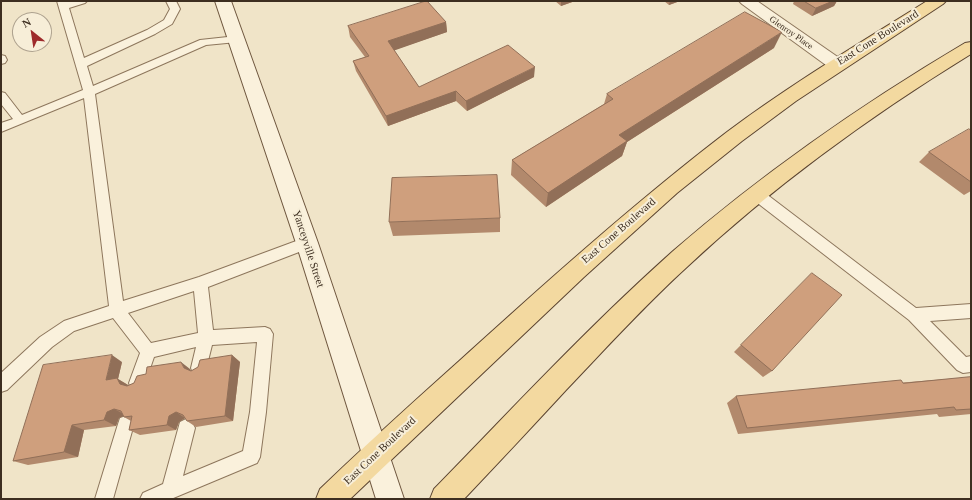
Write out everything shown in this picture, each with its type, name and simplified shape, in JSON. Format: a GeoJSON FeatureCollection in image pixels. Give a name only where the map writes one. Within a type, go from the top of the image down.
{"type":"FeatureCollection","features":[{"type":"Feature","properties":{"kind":"main road","name":"Yanceyville Street"},"geometry":{"type":"LineString","coordinates":[[223,1],[307,243],[390,499]]}},
{"type":"Feature","properties":{"kind":"main road","name":"Glenroy Place"},"geometry":{"type":"LineString","coordinates":[[747,1],[836,64]]}},
{"type":"Feature","properties":{"kind":"main road","name":"East Cone Boulevard"},"geometry":{"type":"LineString","coordinates":[[330,499],[375,455],[614,235],[678,181],[767,112],[836,64],[938,1]]}},
{"type":"Feature","properties":{"kind":"main road"},"geometry":{"type":"LineString","coordinates":[[444,499],[614,324],[694,246],[756,194],[822,143],[880,103],[971,46]]}},
{"type":"Feature","properties":{"kind":"lane"},"geometry":{"type":"LineString","coordinates":[[82,1],[63,3],[89,92],[117,311],[148,351]]}},
{"type":"Feature","properties":{"kind":"lane"},"geometry":{"type":"LineString","coordinates":[[81,64],[151,32],[168,22],[175,10],[171,1]]}},
{"type":"Feature","properties":{"kind":"lane"},"geometry":{"type":"LineString","coordinates":[[1,128],[204,42],[237,39]]}},
{"type":"Feature","properties":{"kind":"lane"},"geometry":{"type":"LineString","coordinates":[[1,96],[20,120]]}},
{"type":"Feature","properties":{"kind":"lane"},"geometry":{"type":"LineString","coordinates":[[756,194],[914,315],[963,365],[971,364]]}},
{"type":"Feature","properties":{"kind":"lane"},"geometry":{"type":"LineString","coordinates":[[1,384],[46,342],[69,326],[200,283],[307,243]]}},
{"type":"Feature","properties":{"kind":"lane"},"geometry":{"type":"LineString","coordinates":[[199,368],[206,338],[200,283]]}},
{"type":"Feature","properties":{"kind":"lane"},"geometry":{"type":"LineString","coordinates":[[914,315],[971,311]]}},
{"type":"Feature","properties":{"kind":"lane"},"geometry":{"type":"LineString","coordinates":[[148,351],[206,338],[265,334],[258,412],[251,457],[150,499]]}},
{"type":"Feature","properties":{"kind":"lane"},"geometry":{"type":"LineString","coordinates":[[137,383],[148,351]]}},
{"type":"Feature","properties":{"kind":"lane"},"geometry":{"type":"LineString","coordinates":[[104,499],[126,424]]}},
{"type":"Feature","properties":{"kind":"lane"},"geometry":{"type":"LineString","coordinates":[[171,490],[186,428]]}},
{"type":"Feature","properties":{"kind":"building"},"geometry":{"type":"Polygon","coordinates":[[[426,1],[446,22],[388,41],[419,87],[508,45],[535,67],[466,101],[456,91],[386,116],[353,61],[369,56],[348,26],[426,1]]]}},
{"type":"Feature","properties":{"kind":"building"},"geometry":{"type":"Polygon","coordinates":[[[804,1],[833,1],[816,8],[804,1]]]}},
{"type":"Feature","properties":{"kind":"building"},"geometry":{"type":"Polygon","coordinates":[[[745,12],[782,32],[619,135],[627,141],[548,193],[512,160],[613,99],[607,94],[745,12]]]}},
{"type":"Feature","properties":{"kind":"building"},"geometry":{"type":"Polygon","coordinates":[[[969,129],[971,130],[971,182],[929,152],[969,129]]]}},
{"type":"Feature","properties":{"kind":"building"},"geometry":{"type":"Polygon","coordinates":[[[497,175],[500,218],[389,222],[392,178],[497,175]]]}},
{"type":"Feature","properties":{"kind":"building"},"geometry":{"type":"Polygon","coordinates":[[[812,273],[842,295],[772,371],[741,345],[812,273]]]}},
{"type":"Feature","properties":{"kind":"building"},"geometry":{"type":"Polygon","coordinates":[[[112,355],[106,380],[117,378],[120,384],[127,386],[134,383],[137,376],[146,374],[147,367],[181,362],[184,368],[191,371],[198,367],[200,360],[232,355],[225,416],[187,421],[183,415],[176,412],[169,416],[167,425],[129,430],[132,416],[124,417],[121,411],[114,409],[107,412],[104,420],[72,425],[64,452],[13,461],[43,365],[112,355]]]}},
{"type":"Feature","properties":{"kind":"building"},"geometry":{"type":"Polygon","coordinates":[[[971,377],[971,409],[956,410],[954,407],[747,428],[736,396],[901,380],[903,383],[971,377]]]}}]}
